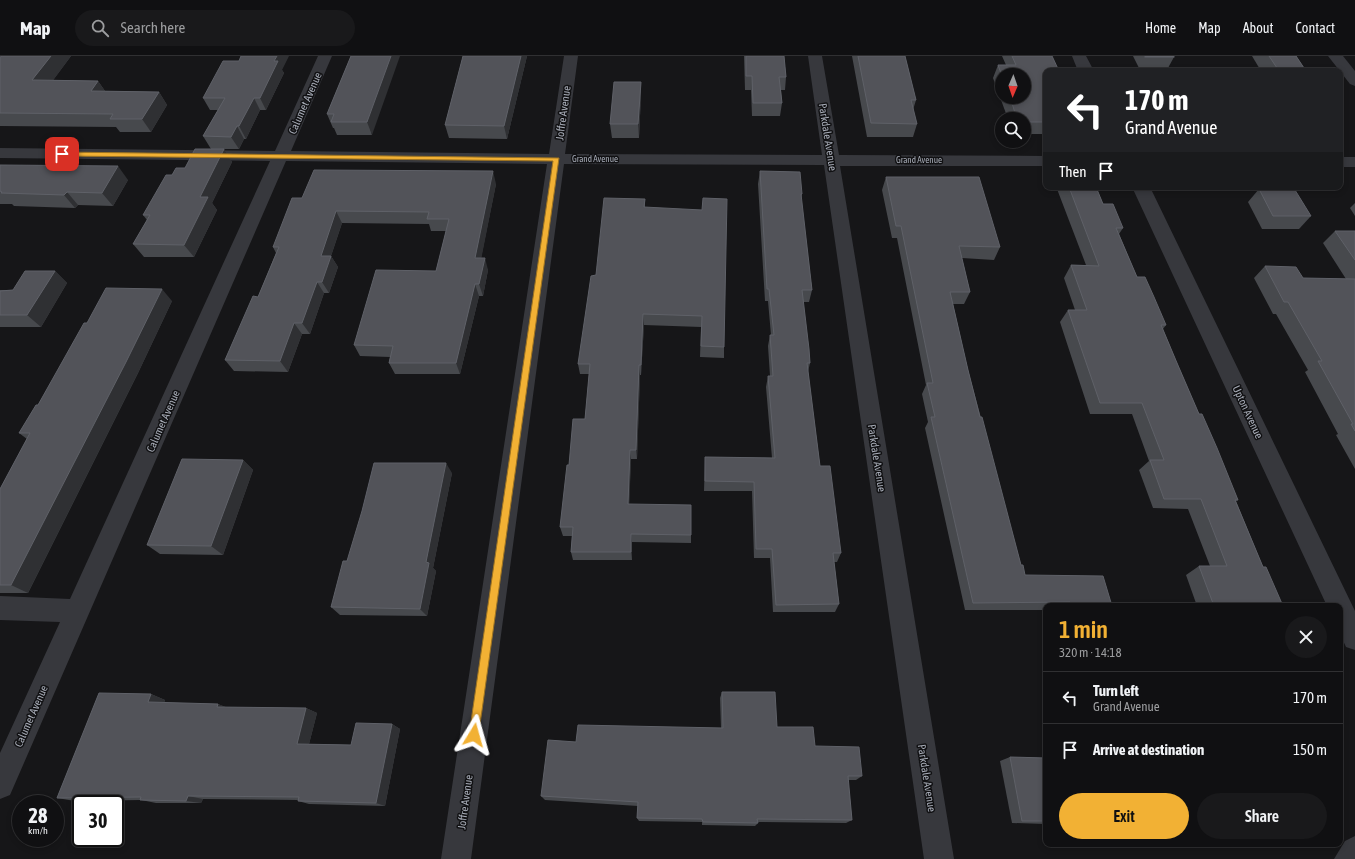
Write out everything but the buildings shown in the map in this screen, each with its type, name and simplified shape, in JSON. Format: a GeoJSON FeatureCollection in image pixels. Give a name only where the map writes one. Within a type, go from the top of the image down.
{"type":"FeatureCollection","features":[{"type":"Feature","properties":{"kind":"street","name":"Calumet Avenue"},"geometry":{"type":"LineString","coordinates":[[0,785],[325,56]]}},
{"type":"Feature","properties":{"kind":"street","name":"Joffre Avenue"},"geometry":{"type":"LineString","coordinates":[[456,859],[571,56]]}},
{"type":"Feature","properties":{"kind":"street","name":"Parkdale Avenue"},"geometry":{"type":"LineString","coordinates":[[816,56],[939,859]]}},
{"type":"Feature","properties":{"kind":"street"},"geometry":{"type":"LineString","coordinates":[[1079,56],[1085,68]]}},
{"type":"Feature","properties":{"kind":"street"},"geometry":{"type":"LineString","coordinates":[[1335,56],[1355,81]]}},
{"type":"Feature","properties":{"kind":"street","name":"Grand Avenue"},"geometry":{"type":"LineString","coordinates":[[0,153],[556,159],[1043,161]]}},
{"type":"Feature","properties":{"kind":"street"},"geometry":{"type":"LineString","coordinates":[[1343,162],[1355,162]]}},
{"type":"Feature","properties":{"kind":"street","name":"Upton Avenue"},"geometry":{"type":"LineString","coordinates":[[1142,190],[1338,603]]}},
{"type":"Feature","properties":{"kind":"street"},"geometry":{"type":"LineString","coordinates":[[0,608],[78,611]]}},
{"type":"Feature","properties":{"kind":"street","name":"Upton Avenue"},"geometry":{"type":"LineString","coordinates":[[1343,613],[1355,638]]}},
{"type":"Feature","properties":{"kind":"street"},"geometry":{"type":"LineString","coordinates":[[1349,859],[1355,851]]}},
{"type":"Feature","properties":{"kind":"route"},"geometry":{"type":"LineString","coordinates":[[62,154],[556,159],[474,735]]}}]}
